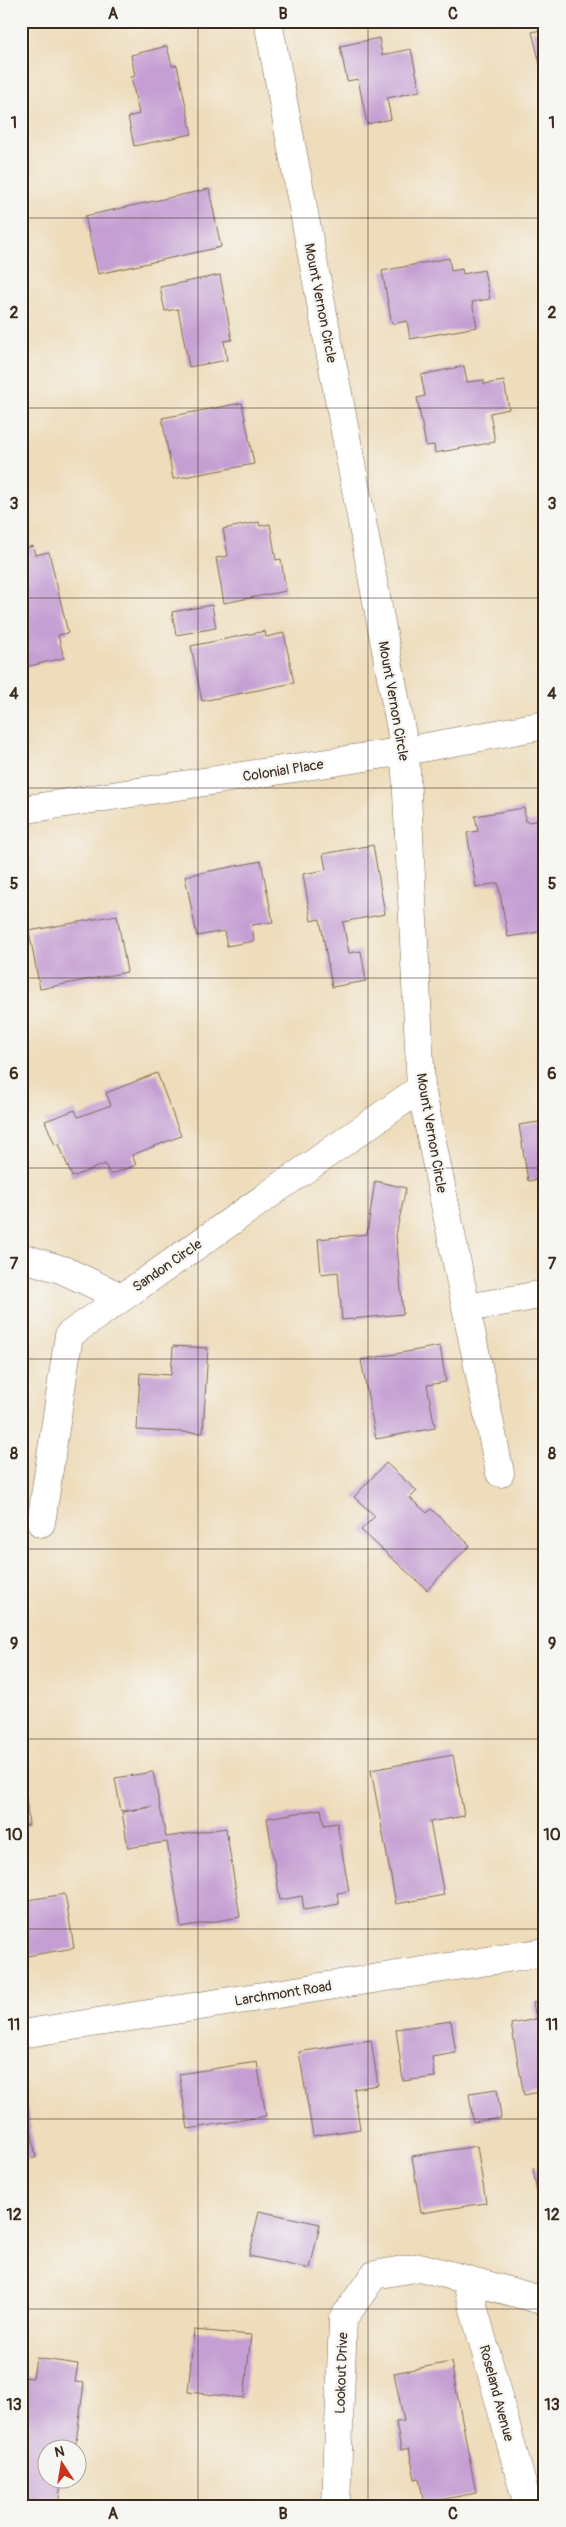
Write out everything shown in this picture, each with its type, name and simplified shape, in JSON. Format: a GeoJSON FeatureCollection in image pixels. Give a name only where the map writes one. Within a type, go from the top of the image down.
{"type":"FeatureCollection","features":[{"type":"Feature","properties":{"kind":"street","name":"Mount Vernon Circle"},"geometry":{"type":"LineString","coordinates":[[268,21],[405,752],[421,1088],[500,1473]]}},
{"type":"Feature","properties":{"kind":"street","name":"Colonial Place"},"geometry":{"type":"LineString","coordinates":[[21,810],[405,752],[545,724]]}},
{"type":"Feature","properties":{"kind":"street","name":"Sandon Circle"},"geometry":{"type":"LineString","coordinates":[[41,1522],[68,1334],[421,1088]]}},
{"type":"Feature","properties":{"kind":"street"},"geometry":{"type":"LineString","coordinates":[[21,1257],[63,1270],[121,1297]]}},
{"type":"Feature","properties":{"kind":"street"},"geometry":{"type":"LineString","coordinates":[[467,1308],[545,1294]]}},
{"type":"Feature","properties":{"kind":"street","name":"Larchmont Road"},"geometry":{"type":"LineString","coordinates":[[21,2034],[545,1952]]}},
{"type":"Feature","properties":{"kind":"street","name":"Lookout Drive"},"geometry":{"type":"LineString","coordinates":[[336,2506],[343,2319],[374,2275],[420,2267],[545,2301]]}},
{"type":"Feature","properties":{"kind":"street","name":"Roseland Avenue"},"geometry":{"type":"LineString","coordinates":[[466,2280],[528,2506]]}},
{"type":"Feature","properties":{"kind":"building"},"geometry":{"type":"Polygon","coordinates":[[[545,29],[545,78],[544,79],[532,32],[545,29]]]}},
{"type":"Feature","properties":{"kind":"building"},"geometry":{"type":"Polygon","coordinates":[[[379,38],[382,55],[411,49],[420,91],[387,98],[391,119],[367,124],[358,79],[347,81],[340,46],[379,38]]]}},
{"type":"Feature","properties":{"kind":"building"},"geometry":{"type":"Polygon","coordinates":[[[167,46],[172,66],[177,65],[192,134],[134,146],[128,117],[139,114],[131,77],[135,76],[131,55],[167,46]]]}},
{"type":"Feature","properties":{"kind":"building"},"geometry":{"type":"Polygon","coordinates":[[[209,189],[221,247],[98,274],[85,216],[209,189]]]}},
{"type":"Feature","properties":{"kind":"building"},"geometry":{"type":"Polygon","coordinates":[[[449,258],[451,271],[462,269],[463,274],[484,270],[490,299],[472,302],[477,327],[410,339],[407,321],[392,324],[382,271],[449,258]]]}},
{"type":"Feature","properties":{"kind":"building"},"geometry":{"type":"Polygon","coordinates":[[[220,275],[232,340],[224,341],[227,360],[189,367],[178,309],[165,311],[160,287],[220,275]]]}},
{"type":"Feature","properties":{"kind":"building"},"geometry":{"type":"Polygon","coordinates":[[[464,366],[467,382],[484,380],[484,384],[504,381],[509,409],[490,413],[495,442],[435,453],[434,445],[426,446],[417,398],[425,396],[421,375],[464,366]]]}},
{"type":"Feature","properties":{"kind":"building"},"geometry":{"type":"Polygon","coordinates":[[[242,403],[254,464],[173,479],[162,418],[242,403]]]}},
{"type":"Feature","properties":{"kind":"building"},"geometry":{"type":"Polygon","coordinates":[[[259,522],[260,526],[270,524],[276,560],[281,559],[286,591],[224,603],[216,558],[228,556],[223,529],[259,522]]]}},
{"type":"Feature","properties":{"kind":"building"},"geometry":{"type":"Polygon","coordinates":[[[33,546],[35,555],[49,552],[68,633],[58,635],[64,658],[21,668],[21,549],[33,546]]]}},
{"type":"Feature","properties":{"kind":"building"},"geometry":{"type":"Polygon","coordinates":[[[212,605],[216,628],[176,635],[172,612],[212,605]]]}},
{"type":"Feature","properties":{"kind":"building"},"geometry":{"type":"Polygon","coordinates":[[[265,631],[266,637],[284,633],[294,683],[202,701],[191,646],[265,631]]]}},
{"type":"Feature","properties":{"kind":"building"},"geometry":{"type":"Polygon","coordinates":[[[524,808],[526,822],[537,821],[545,866],[545,873],[542,873],[545,887],[545,931],[508,937],[498,883],[476,887],[467,833],[478,831],[475,816],[524,808]]]}},
{"type":"Feature","properties":{"kind":"building"},"geometry":{"type":"Polygon","coordinates":[[[373,845],[385,914],[343,922],[349,953],[361,951],[366,981],[332,987],[320,919],[311,921],[303,874],[326,870],[323,854],[373,845]]]}},
{"type":"Feature","properties":{"kind":"building"},"geometry":{"type":"Polygon","coordinates":[[[261,861],[273,922],[252,925],[254,941],[227,946],[224,931],[197,936],[185,876],[261,861]]]}},
{"type":"Feature","properties":{"kind":"building"},"geometry":{"type":"Polygon","coordinates":[[[117,915],[127,972],[40,989],[29,931],[117,915]]]}},
{"type":"Feature","properties":{"kind":"building"},"geometry":{"type":"Polygon","coordinates":[[[157,1073],[181,1136],[132,1155],[136,1165],[110,1175],[105,1164],[72,1177],[59,1144],[55,1145],[45,1121],[75,1110],[78,1117],[111,1105],[106,1093],[157,1073]]]}},
{"type":"Feature","properties":{"kind":"building"},"geometry":{"type":"Polygon","coordinates":[[[545,1121],[545,1178],[528,1181],[519,1125],[545,1121]]]}},
{"type":"Feature","properties":{"kind":"building"},"geometry":{"type":"Polygon","coordinates":[[[375,1181],[406,1188],[396,1234],[403,1314],[342,1320],[338,1272],[321,1274],[318,1239],[367,1234],[375,1181]]]}},
{"type":"Feature","properties":{"kind":"building"},"geometry":{"type":"Polygon","coordinates":[[[173,1346],[208,1348],[203,1433],[137,1430],[140,1373],[171,1375],[173,1346]]]}},
{"type":"Feature","properties":{"kind":"building"},"geometry":{"type":"Polygon","coordinates":[[[440,1346],[446,1382],[427,1385],[435,1428],[376,1439],[361,1360],[440,1346]]]}},
{"type":"Feature","properties":{"kind":"building"},"geometry":{"type":"Polygon","coordinates":[[[386,1463],[417,1491],[410,1498],[427,1513],[431,1509],[470,1545],[427,1590],[361,1530],[375,1516],[354,1497],[386,1463]]]}},
{"type":"Feature","properties":{"kind":"building"},"geometry":{"type":"Polygon","coordinates":[[[453,1755],[464,1816],[430,1822],[444,1895],[396,1904],[371,1770],[453,1755]]]}},
{"type":"Feature","properties":{"kind":"building"},"geometry":{"type":"Polygon","coordinates":[[[153,1772],[166,1837],[226,1828],[240,1917],[181,1927],[167,1842],[128,1848],[122,1812],[152,1807],[121,1811],[115,1778],[153,1772]]]}},
{"type":"Feature","properties":{"kind":"building"},"geometry":{"type":"Polygon","coordinates":[[[21,1797],[26,1797],[29,1825],[21,1826],[21,1797]]]}},
{"type":"Feature","properties":{"kind":"building"},"geometry":{"type":"Polygon","coordinates":[[[321,1809],[324,1825],[337,1823],[349,1891],[337,1893],[339,1904],[304,1910],[302,1896],[280,1900],[267,1818],[321,1809]]]}},
{"type":"Feature","properties":{"kind":"building"},"geometry":{"type":"Polygon","coordinates":[[[65,1894],[74,1948],[21,1957],[21,1901],[65,1894]]]}},
{"type":"Feature","properties":{"kind":"building"},"geometry":{"type":"Polygon","coordinates":[[[545,2000],[545,2091],[524,2095],[511,2024],[536,2019],[533,2002],[545,2000]]]}},
{"type":"Feature","properties":{"kind":"building"},"geometry":{"type":"Polygon","coordinates":[[[451,2021],[456,2053],[432,2057],[435,2077],[403,2081],[396,2029],[451,2021]]]}},
{"type":"Feature","properties":{"kind":"building"},"geometry":{"type":"Polygon","coordinates":[[[371,2040],[378,2085],[354,2089],[360,2129],[313,2136],[299,2052],[371,2040]]]}},
{"type":"Feature","properties":{"kind":"building"},"geometry":{"type":"Polygon","coordinates":[[[257,2062],[266,2116],[188,2129],[179,2074],[257,2062]]]}},
{"type":"Feature","properties":{"kind":"building"},"geometry":{"type":"Polygon","coordinates":[[[21,2072],[36,2158],[21,2160],[21,2072]]]}},
{"type":"Feature","properties":{"kind":"building"},"geometry":{"type":"Polygon","coordinates":[[[497,2089],[501,2118],[473,2122],[469,2093],[497,2089]]]}},
{"type":"Feature","properties":{"kind":"building"},"geometry":{"type":"Polygon","coordinates":[[[477,2146],[486,2203],[421,2213],[412,2156],[477,2146]]]}},
{"type":"Feature","properties":{"kind":"building"},"geometry":{"type":"Polygon","coordinates":[[[545,2166],[545,2238],[544,2238],[533,2168],[545,2166]]]}},
{"type":"Feature","properties":{"kind":"building"},"geometry":{"type":"Polygon","coordinates":[[[259,2211],[320,2224],[310,2269],[249,2256],[259,2211]]]}},
{"type":"Feature","properties":{"kind":"building"},"geometry":{"type":"Polygon","coordinates":[[[194,2330],[251,2335],[244,2398],[188,2392],[194,2330]]]}},
{"type":"Feature","properties":{"kind":"building"},"geometry":{"type":"Polygon","coordinates":[[[36,2358],[78,2364],[75,2382],[84,2383],[76,2440],[38,2440],[38,2490],[60,2490],[58,2506],[21,2506],[21,2377],[33,2378],[36,2358]]]}},
{"type":"Feature","properties":{"kind":"building"},"geometry":{"type":"Polygon","coordinates":[[[451,2362],[476,2493],[424,2503],[419,2478],[415,2479],[409,2448],[401,2450],[396,2422],[404,2421],[394,2373],[451,2362]]]}}]}
